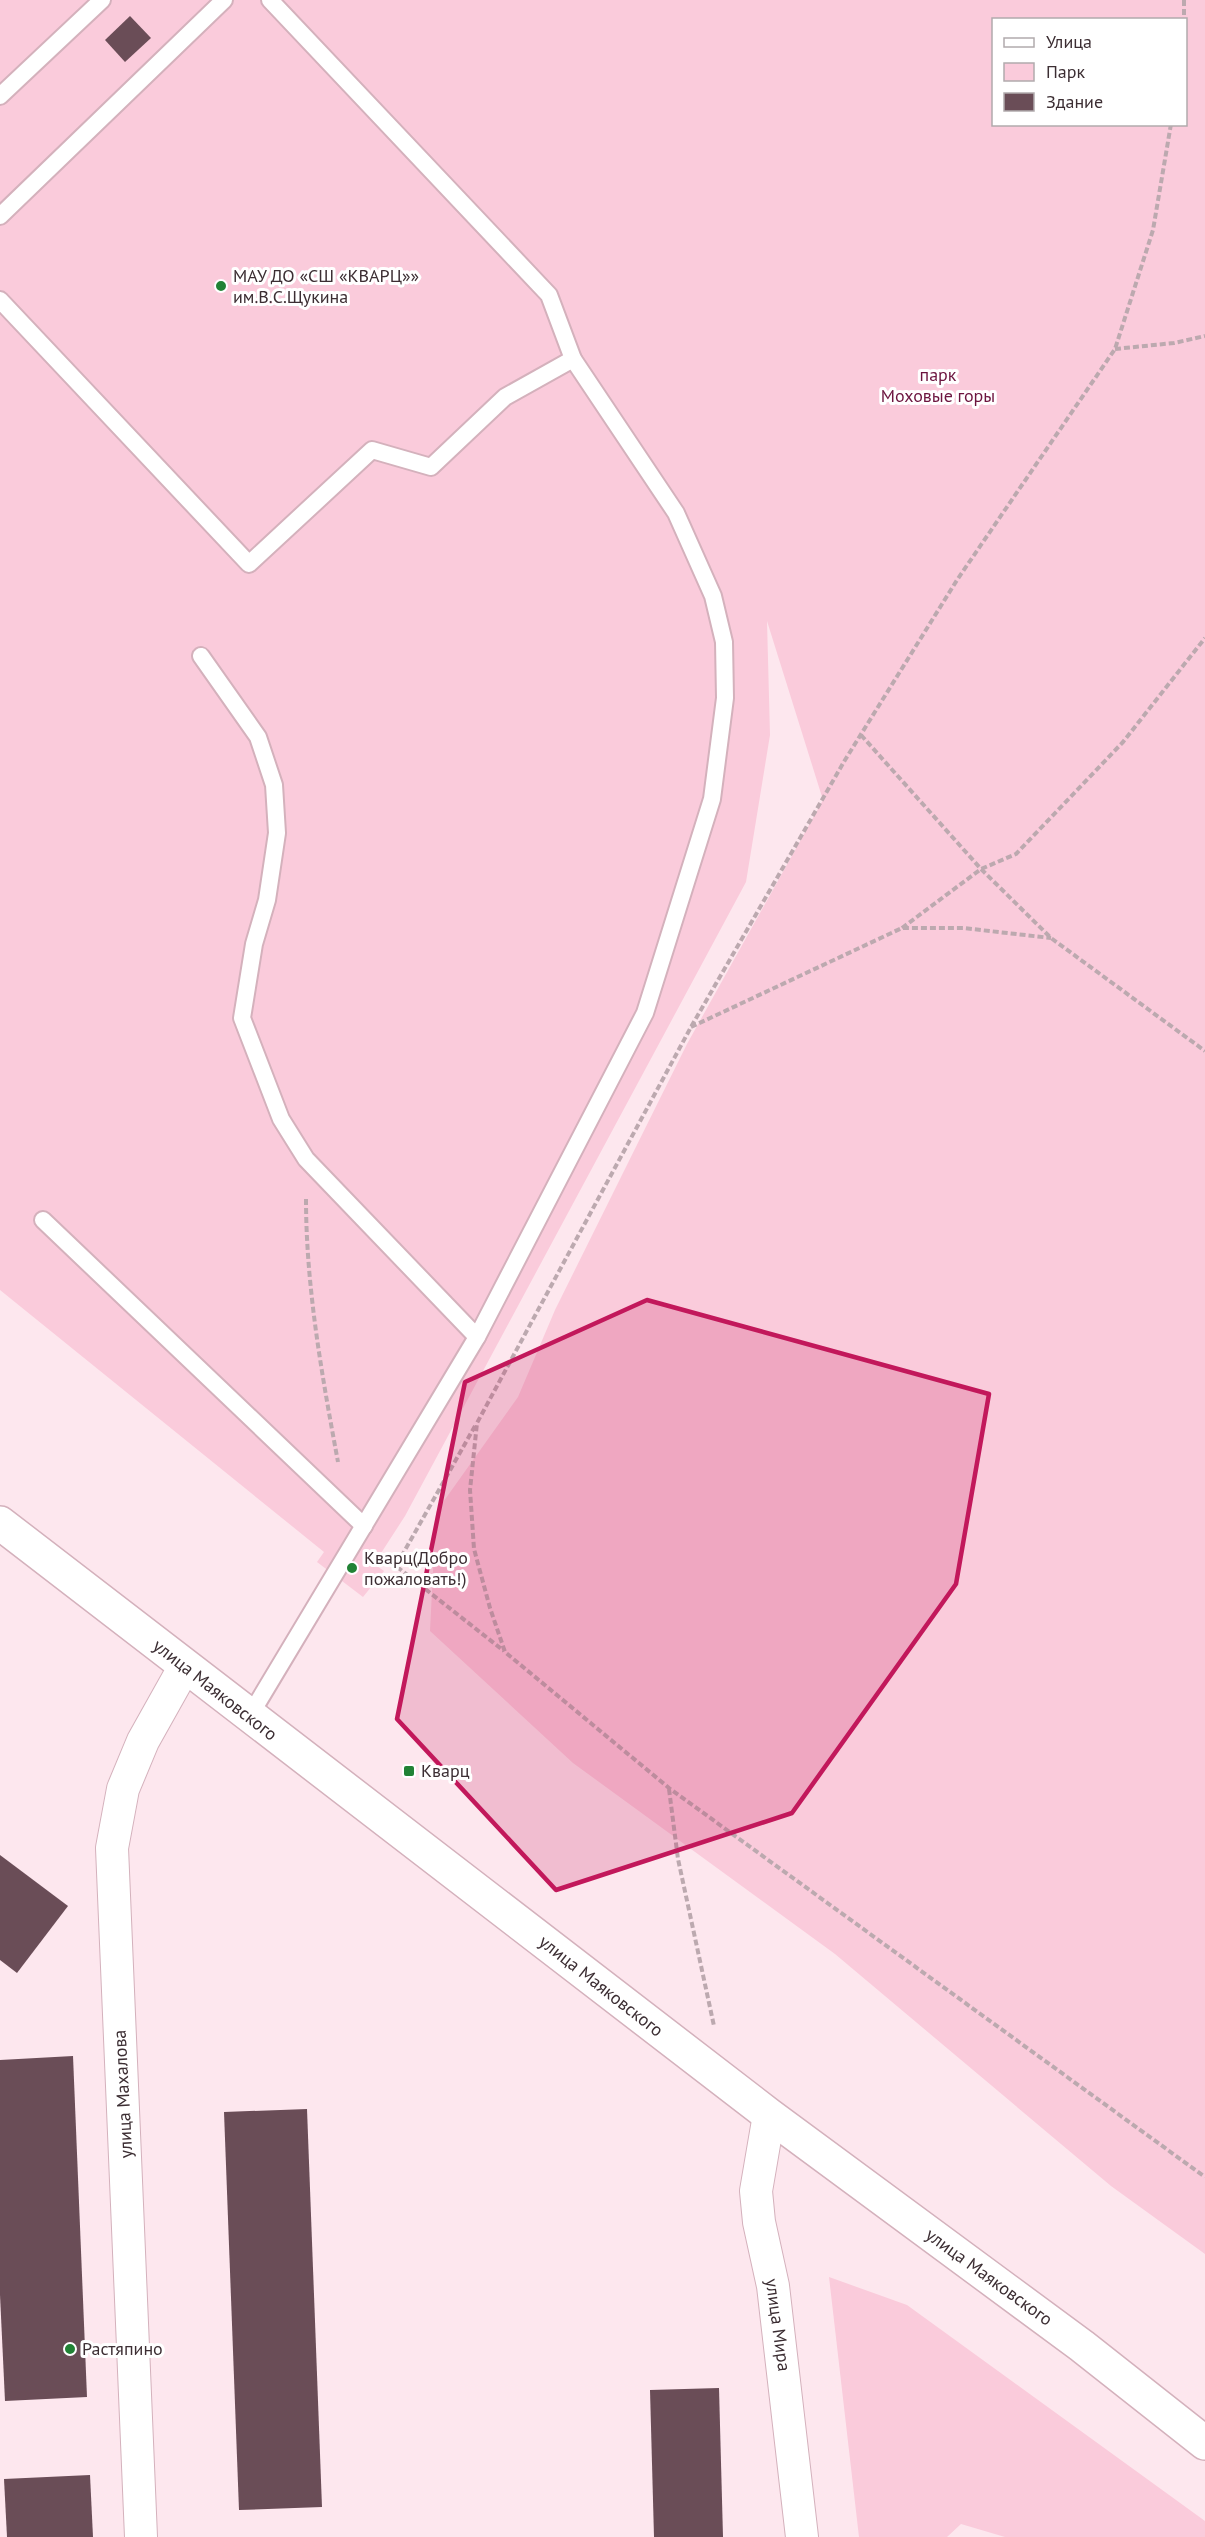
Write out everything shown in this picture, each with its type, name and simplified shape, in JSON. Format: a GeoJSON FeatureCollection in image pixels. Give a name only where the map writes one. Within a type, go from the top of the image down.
{"type":"FeatureCollection","features":[{"type":"Feature","properties":{"kind":"main road","name":"улица Маяковского"},"geometry":{"type":"LineString","coordinates":[[0,1523],[249,1717],[769,2115],[1082,2346],[1205,2443]]}},
{"type":"Feature","properties":{"kind":"street","name":"улица Махалова"},"geometry":{"type":"LineString","coordinates":[[141,2537],[112,1848],[123,1789],[143,1741],[185,1666]]}},
{"type":"Feature","properties":{"kind":"street","name":"улица Мира"},"geometry":{"type":"LineString","coordinates":[[769,2115],[756,2191],[759,2222],[773,2286],[802,2537]]}},
{"type":"Feature","properties":{"kind":"lane"},"geometry":{"type":"LineString","coordinates":[[0,96],[102,0]]}},
{"type":"Feature","properties":{"kind":"lane"},"geometry":{"type":"LineString","coordinates":[[0,216],[224,0]]}},
{"type":"Feature","properties":{"kind":"lane"},"geometry":{"type":"LineString","coordinates":[[249,1717],[477,1337],[645,1013],[712,799],[725,698],[724,642],[713,596],[676,513],[573,359],[549,295],[270,0]]}},
{"type":"Feature","properties":{"kind":"lane"},"geometry":{"type":"LineString","coordinates":[[0,300],[249,564],[372,450],[431,467],[505,397],[573,359]]}},
{"type":"Feature","properties":{"kind":"lane"},"geometry":{"type":"LineString","coordinates":[[201,656],[258,737],[274,785],[277,832],[267,900],[254,944],[242,1018],[281,1119],[306,1159],[477,1337]]}},
{"type":"Feature","properties":{"kind":"lane"},"geometry":{"type":"LineString","coordinates":[[44,1220],[364,1526]]}},
{"type":"Feature","properties":{"kind":"path"},"geometry":{"type":"LineString","coordinates":[[1184,0],[1184,18]]}},
{"type":"Feature","properties":{"kind":"path"},"geometry":{"type":"LineString","coordinates":[[1171,126],[1153,230],[1115,349],[957,580],[861,735],[691,1027],[477,1423],[396,1566],[505,1652],[669,1788],[1205,2177]]}},
{"type":"Feature","properties":{"kind":"path"},"geometry":{"type":"LineString","coordinates":[[1115,349],[1174,344],[1205,336]]}},
{"type":"Feature","properties":{"kind":"path"},"geometry":{"type":"LineString","coordinates":[[691,1027],[902,928],[981,869],[1016,854],[1123,742],[1205,638]]}},
{"type":"Feature","properties":{"kind":"path"},"geometry":{"type":"LineString","coordinates":[[861,735],[981,869],[1051,938],[1205,1051]]}},
{"type":"Feature","properties":{"kind":"path"},"geometry":{"type":"LineString","coordinates":[[902,928],[963,928],[1051,938]]}},
{"type":"Feature","properties":{"kind":"path"},"geometry":{"type":"LineString","coordinates":[[306,1159],[306,1241],[325,1392],[345,1506]]}},
{"type":"Feature","properties":{"kind":"path"},"geometry":{"type":"LineString","coordinates":[[477,1423],[470,1490],[474,1549],[489,1608],[505,1652]]}},
{"type":"Feature","properties":{"kind":"path"},"geometry":{"type":"LineString","coordinates":[[669,1788],[678,1859],[715,2031]]}},
{"type":"Feature","properties":{"kind":"highlighted area"},"geometry":{"type":"Polygon","coordinates":[[[647,1300],[989,1394],[956,1584],[792,1813],[556,1890],[397,1719],[465,1382],[647,1300]]]}},
{"type":"Feature","properties":{"kind":"green space","name":"парк Моховые горы"},"geometry":{"type":"Polygon","coordinates":[[[0,0],[1205,0],[1205,2254],[1111,2186],[835,1954],[573,1763],[430,1631],[436,1512],[518,1397],[555,1310],[687,1044],[823,800],[767,621],[770,735],[746,882],[405,1516],[374,1564],[384,1571],[363,1597],[317,1562],[324,1552],[0,1290],[0,0]]]}},
{"type":"Feature","properties":{"kind":"green space"},"geometry":{"type":"Polygon","coordinates":[[[829,2277],[907,2305],[1205,2521],[1205,2537],[1005,2537],[961,2524],[947,2537],[859,2537],[829,2277]]]}},
{"type":"Feature","properties":{"kind":"building"},"geometry":{"type":"Polygon","coordinates":[[[130,16],[151,38],[125,62],[105,40],[130,16]]]}},
{"type":"Feature","properties":{"kind":"building"},"geometry":{"type":"Polygon","coordinates":[[[0,1855],[68,1906],[17,1973],[0,1960],[0,1855]]]}},
{"type":"Feature","properties":{"kind":"building"},"geometry":{"type":"Polygon","coordinates":[[[73,2056],[87,2397],[5,2401],[0,2295],[0,2060],[73,2056]]]}},
{"type":"Feature","properties":{"kind":"building"},"geometry":{"type":"Polygon","coordinates":[[[307,2109],[322,2507],[239,2510],[224,2112],[307,2109]]]}},
{"type":"Feature","properties":{"kind":"building"},"geometry":{"type":"Polygon","coordinates":[[[719,2388],[723,2537],[654,2537],[650,2390],[719,2388]]]}},
{"type":"Feature","properties":{"kind":"building"},"geometry":{"type":"Polygon","coordinates":[[[90,2475],[93,2537],[7,2537],[4,2479],[90,2475]]]}},
{"type":"Feature","properties":{"kind":"place","name":"МАУ ДО «СШ «КВАРЦ»» им.В.С.Щукина"},"geometry":{"type":"Point","coordinates":[221,286]}},
{"type":"Feature","properties":{"kind":"place","name":"Кварц(Добро пожаловать!)"},"geometry":{"type":"Point","coordinates":[352,1568]}},
{"type":"Feature","properties":{"kind":"place","name":"Кварц"},"geometry":{"type":"Point","coordinates":[409,1771]}},
{"type":"Feature","properties":{"kind":"place","name":"Растяпино"},"geometry":{"type":"Point","coordinates":[70,2349]}}]}
